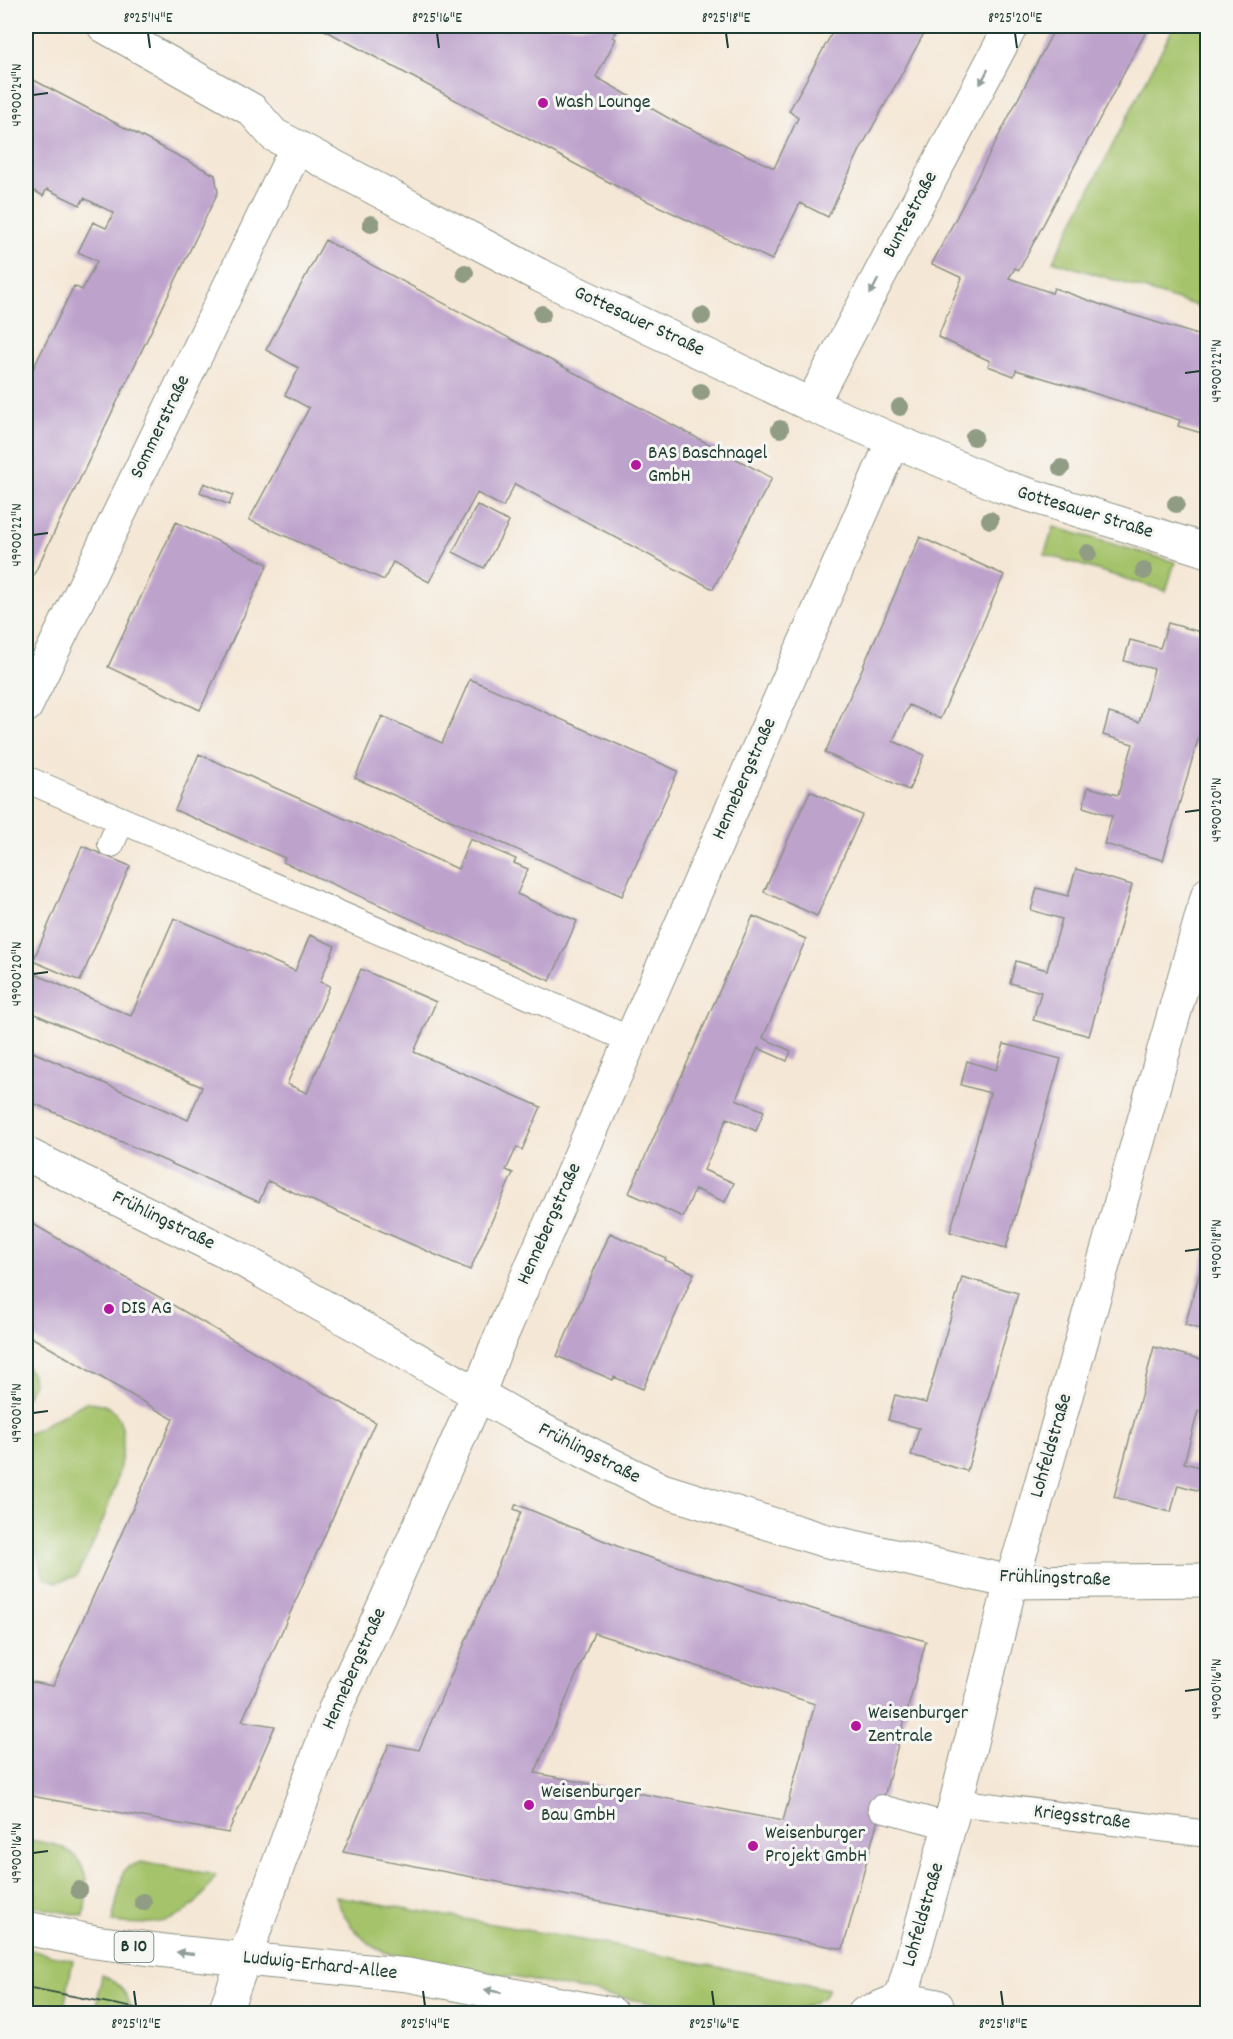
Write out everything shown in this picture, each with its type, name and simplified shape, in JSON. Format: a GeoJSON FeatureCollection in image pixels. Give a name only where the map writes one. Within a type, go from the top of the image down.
{"type":"FeatureCollection","features":[{"type":"Feature","properties":{"kind":"street","name":"Gottesauer Straße"},"geometry":{"type":"LineString","coordinates":[[104,26],[143,36],[252,110],[274,135],[539,275],[811,405],[1001,486],[1208,551]]}},
{"type":"Feature","properties":{"kind":"street","name":"Buntestraße"},"geometry":{"type":"LineString","coordinates":[[811,405],[1011,26]]}},
{"type":"Feature","properties":{"kind":"street","name":"Sommerstraße"},"geometry":{"type":"LineString","coordinates":[[26,706],[297,147]]}},
{"type":"Feature","properties":{"kind":"street","name":"Hennebergstraße"},"geometry":{"type":"LineString","coordinates":[[224,2013],[335,1708],[377,1621],[478,1395],[495,1350],[893,441]]}},
{"type":"Feature","properties":{"kind":"street","name":"Lohfeldstraße"},"geometry":{"type":"LineString","coordinates":[[901,1999],[952,1814],[1011,1582],[1030,1523],[1208,894]]}},
{"type":"Feature","properties":{"kind":"street","name":"Frühlingstraße"},"geometry":{"type":"LineString","coordinates":[[26,1154],[244,1261],[532,1425],[662,1490],[823,1540],[1011,1582],[1208,1580]]}},
{"type":"Feature","properties":{"kind":"street","name":"Ludwig-Erhard-Allee"},"geometry":{"type":"LineString","coordinates":[[26,1928],[94,1942],[408,1975],[612,2013]]}},
{"type":"Feature","properties":{"kind":"street"},"geometry":{"type":"LineString","coordinates":[[864,2013],[901,1999],[937,2006]]}},
{"type":"Feature","properties":{"kind":"lane"},"geometry":{"type":"LineString","coordinates":[[26,779],[116,833],[631,1040]]}},
{"type":"Feature","properties":{"kind":"lane","name":"Kriegsstraße"},"geometry":{"type":"LineString","coordinates":[[881,1808],[1208,1834]]}},
{"type":"Feature","properties":{"kind":"green space"},"geometry":{"type":"Polygon","coordinates":[[[1174,26],[1207,26],[1207,309],[1053,261],[1174,26]]]}},
{"type":"Feature","properties":{"kind":"green space"},"geometry":{"type":"Polygon","coordinates":[[[1054,527],[1175,562],[1166,591],[1044,554],[1054,527]]]}},
{"type":"Feature","properties":{"kind":"green space"},"geometry":{"type":"Polygon","coordinates":[[[26,1365],[32,1375],[33,1385],[26,1397],[26,1365]]]}},
{"type":"Feature","properties":{"kind":"green space"},"geometry":{"type":"Polygon","coordinates":[[[86,1402],[104,1405],[118,1417],[122,1432],[122,1451],[118,1473],[103,1521],[84,1562],[76,1576],[57,1582],[44,1578],[26,1520],[26,1435],[86,1402]]]}},
{"type":"Feature","properties":{"kind":"green space"},"geometry":{"type":"Polygon","coordinates":[[[26,1839],[59,1846],[79,1861],[86,1878],[84,1916],[26,1905],[26,1839]]]}},
{"type":"Feature","properties":{"kind":"green space"},"geometry":{"type":"Polygon","coordinates":[[[141,1862],[216,1875],[196,1903],[173,1918],[146,1924],[112,1922],[123,1873],[128,1867],[141,1862]]]}},
{"type":"Feature","properties":{"kind":"green space"},"geometry":{"type":"Polygon","coordinates":[[[336,1896],[609,1945],[829,1989],[823,1998],[791,2013],[705,2013],[395,1955],[375,1947],[358,1933],[344,1915],[336,1896]]]}},
{"type":"Feature","properties":{"kind":"green space"},"geometry":{"type":"Polygon","coordinates":[[[26,1949],[73,1960],[63,2013],[26,2013],[26,1949]]]}},
{"type":"Feature","properties":{"kind":"green space"},"geometry":{"type":"Polygon","coordinates":[[[102,1975],[114,1982],[126,1995],[131,2013],[95,2013],[102,1975]]]}},
{"type":"Feature","properties":{"kind":"building"},"geometry":{"type":"Polygon","coordinates":[[[317,26],[620,26],[613,37],[616,39],[596,77],[670,119],[774,168],[798,118],[789,111],[836,26],[928,26],[861,148],[828,217],[800,203],[772,260],[620,188],[317,26]]]}},
{"type":"Feature","properties":{"kind":"building"},"geometry":{"type":"Polygon","coordinates":[[[1056,26],[1149,26],[1019,270],[1015,268],[1009,278],[1052,293],[1054,288],[1208,338],[1208,435],[1178,426],[1180,420],[1087,391],[1016,370],[1014,376],[988,366],[990,361],[938,337],[962,278],[932,264],[1056,26]]]}},
{"type":"Feature","properties":{"kind":"building"},"geometry":{"type":"Polygon","coordinates":[[[26,76],[215,175],[218,192],[26,591],[26,383],[74,286],[82,290],[97,261],[78,252],[93,222],[106,228],[114,213],[84,198],[80,205],[47,189],[43,196],[26,186],[26,76]]]}},
{"type":"Feature","properties":{"kind":"building"},"geometry":{"type":"Polygon","coordinates":[[[325,240],[772,478],[713,589],[515,484],[503,507],[477,493],[429,582],[393,562],[384,580],[249,520],[309,408],[285,395],[299,368],[266,350],[325,240]]]}},
{"type":"Feature","properties":{"kind":"building"},"geometry":{"type":"Polygon","coordinates":[[[204,483],[233,495],[229,505],[200,492],[204,483]]]}},
{"type":"Feature","properties":{"kind":"building"},"geometry":{"type":"Polygon","coordinates":[[[477,505],[509,522],[484,568],[453,552],[477,505]]]}},
{"type":"Feature","properties":{"kind":"building"},"geometry":{"type":"Polygon","coordinates":[[[176,522],[268,564],[200,710],[108,667],[176,522]]]}},
{"type":"Feature","properties":{"kind":"building"},"geometry":{"type":"Polygon","coordinates":[[[920,537],[1004,575],[940,719],[909,705],[893,741],[924,755],[909,790],[825,753],[920,537]]]}},
{"type":"Feature","properties":{"kind":"building"},"geometry":{"type":"Polygon","coordinates":[[[1168,623],[1208,634],[1208,705],[1163,860],[1104,844],[1112,816],[1083,807],[1088,787],[1118,795],[1133,744],[1103,735],[1109,713],[1139,722],[1147,695],[1154,669],[1124,661],[1130,640],[1160,648],[1168,623]]]}},
{"type":"Feature","properties":{"kind":"building"},"geometry":{"type":"Polygon","coordinates":[[[470,679],[678,771],[622,896],[355,778],[382,716],[442,743],[470,679]]]}},
{"type":"Feature","properties":{"kind":"building"},"geometry":{"type":"Polygon","coordinates":[[[199,754],[458,869],[470,839],[516,859],[514,863],[528,869],[517,894],[577,921],[550,981],[283,862],[285,858],[175,810],[199,754]]]}},
{"type":"Feature","properties":{"kind":"building"},"geometry":{"type":"Polygon","coordinates":[[[810,791],[862,815],[817,916],[764,892],[810,791]]]}},
{"type":"Feature","properties":{"kind":"building"},"geometry":{"type":"Polygon","coordinates":[[[82,846],[130,866],[80,981],[33,961],[82,846]]]}},
{"type":"Feature","properties":{"kind":"building"},"geometry":{"type":"Polygon","coordinates":[[[1076,869],[1132,885],[1089,1036],[1033,1020],[1041,992],[1010,983],[1016,961],[1047,970],[1062,919],[1031,910],[1037,888],[1068,896],[1076,869]]]}},
{"type":"Feature","properties":{"kind":"building"},"geometry":{"type":"Polygon","coordinates":[[[753,916],[806,939],[763,1038],[791,1051],[787,1061],[758,1048],[736,1099],[764,1111],[756,1131],[727,1118],[704,1170],[734,1183],[725,1202],[695,1189],[683,1217],[629,1193],[753,916]]]}},
{"type":"Feature","properties":{"kind":"building"},"geometry":{"type":"Polygon","coordinates":[[[174,918],[295,971],[310,935],[335,946],[320,982],[330,986],[287,1084],[307,1093],[361,969],[436,1002],[414,1052],[541,1107],[522,1150],[517,1147],[506,1170],[513,1173],[470,1270],[268,1181],[259,1202],[26,1100],[26,1049],[188,1120],[202,1087],[26,1010],[26,970],[131,1016],[174,918]]]}},
{"type":"Feature","properties":{"kind":"building"},"geometry":{"type":"Polygon","coordinates":[[[1004,1044],[1061,1059],[1006,1248],[950,1232],[990,1093],[961,1085],[967,1061],[996,1070],[1004,1044]]]}},
{"type":"Feature","properties":{"kind":"building"},"geometry":{"type":"Polygon","coordinates":[[[26,1220],[375,1422],[242,1721],[275,1726],[228,1833],[26,1795],[26,1681],[53,1686],[173,1419],[26,1334],[26,1220]]]}},
{"type":"Feature","properties":{"kind":"building"},"geometry":{"type":"Polygon","coordinates":[[[610,1233],[694,1273],[643,1389],[614,1377],[613,1380],[557,1356],[610,1233]]]}},
{"type":"Feature","properties":{"kind":"building"},"geometry":{"type":"Polygon","coordinates":[[[1208,1244],[1208,1331],[1185,1325],[1208,1244]]]}},
{"type":"Feature","properties":{"kind":"building"},"geometry":{"type":"Polygon","coordinates":[[[962,1277],[1018,1293],[967,1471],[911,1455],[919,1428],[888,1420],[895,1395],[926,1403],[962,1277]]]}},
{"type":"Feature","properties":{"kind":"building"},"geometry":{"type":"Polygon","coordinates":[[[1154,1347],[1208,1361],[1208,1375],[1204,1388],[1208,1389],[1208,1413],[1198,1411],[1184,1463],[1208,1469],[1208,1493],[1178,1485],[1171,1512],[1114,1497],[1154,1347]]]}},
{"type":"Feature","properties":{"kind":"building","name":"Weisenburger Zentrale"},"geometry":{"type":"Polygon","coordinates":[[[516,1504],[629,1551],[838,1617],[926,1641],[843,1949],[343,1852],[389,1744],[419,1750],[521,1512],[514,1509],[516,1504]],[[594,1633],[535,1773],[783,1821],[815,1704],[594,1633]]]}},
{"type":"Feature","properties":{"kind":"tram line"},"geometry":{"type":"LineString","coordinates":[[26,1987],[165,2014]]}},
{"type":"Feature","properties":{"kind":"tram line"},"geometry":{"type":"LineString","coordinates":[[26,2009],[48,2014]]}},
{"type":"Feature","properties":{"kind":"place","name":"Wash Lounge"},"geometry":{"type":"Point","coordinates":[543,103]}},
{"type":"Feature","properties":{"kind":"place","name":"BAS Baschnagel GmbH"},"geometry":{"type":"Point","coordinates":[636,465]}},
{"type":"Feature","properties":{"kind":"place","name":"DIS AG"},"geometry":{"type":"Point","coordinates":[109,1309]}},
{"type":"Feature","properties":{"kind":"place","name":"Weisenburger Zentrale"},"geometry":{"type":"Point","coordinates":[856,1726]}},
{"type":"Feature","properties":{"kind":"place","name":"Weisenburger Bau GmbH"},"geometry":{"type":"Point","coordinates":[529,1805]}},
{"type":"Feature","properties":{"kind":"place","name":"Weisenburger Projekt GmbH"},"geometry":{"type":"Point","coordinates":[753,1846]}}]}
